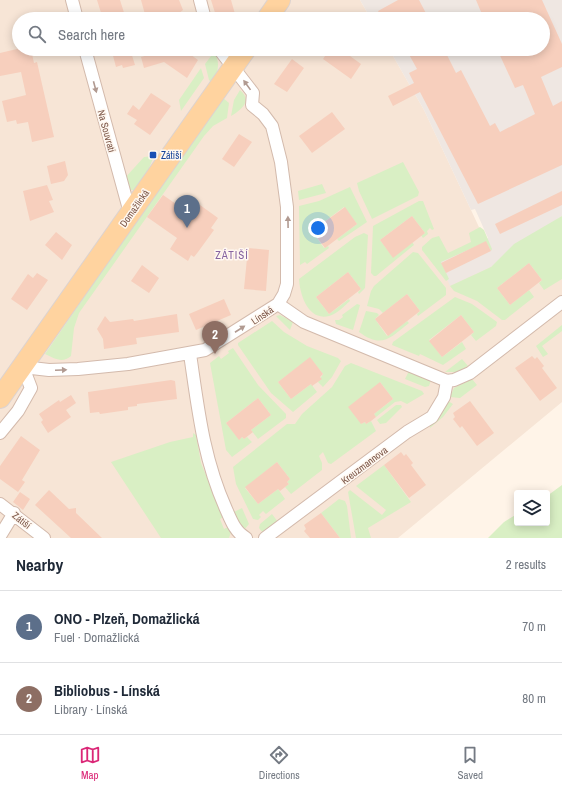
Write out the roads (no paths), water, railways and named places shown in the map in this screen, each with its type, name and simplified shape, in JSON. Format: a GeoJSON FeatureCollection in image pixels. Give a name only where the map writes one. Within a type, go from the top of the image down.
{"type":"FeatureCollection","features":[{"type":"Feature","properties":{"kind":"main road"},"geometry":{"type":"LineString","coordinates":[[272,12],[280,0]]}},
{"type":"Feature","properties":{"kind":"main road","name":"Domažlická"},"geometry":{"type":"LineString","coordinates":[[0,397],[23,367],[241,56]]}},
{"type":"Feature","properties":{"kind":"street"},"geometry":{"type":"LineString","coordinates":[[72,0],[75,12]]}},
{"type":"Feature","properties":{"kind":"street"},"geometry":{"type":"LineString","coordinates":[[200,0],[203,12]]}},
{"type":"Feature","properties":{"kind":"street","name":"Na Souvrati"},"geometry":{"type":"LineString","coordinates":[[87,56],[130,213]]}},
{"type":"Feature","properties":{"kind":"street","name":"Línská"},"geometry":{"type":"LineString","coordinates":[[23,367],[49,370],[78,369],[128,364],[190,354],[205,350],[217,344],[278,304],[284,294],[287,284],[288,207],[281,162],[272,126],[252,105],[253,93],[224,56]]}},
{"type":"Feature","properties":{"kind":"street"},"geometry":{"type":"LineString","coordinates":[[278,304],[304,322],[447,381],[454,380],[470,373],[562,302]]}},
{"type":"Feature","properties":{"kind":"street"},"geometry":{"type":"LineString","coordinates":[[190,354],[204,450],[209,468],[234,526],[242,537]]}},
{"type":"Feature","properties":{"kind":"street"},"geometry":{"type":"LineString","coordinates":[[0,434],[18,411],[31,388],[23,367]]}},
{"type":"Feature","properties":{"kind":"street","name":"Kreuzmannova"},"geometry":{"type":"LineString","coordinates":[[265,538],[407,432],[432,417],[444,397],[447,381]]}},
{"type":"Feature","properties":{"kind":"street","name":"Zátiší"},"geometry":{"type":"LineString","coordinates":[[0,504],[14,513],[44,538]]}},
{"type":"Feature","properties":{"kind":"street"},"geometry":{"type":"LineString","coordinates":[[0,536],[14,513]]}},
{"type":"Feature","properties":{"kind":"place","name":"Zátiší"},"geometry":{"type":"Point","coordinates":[153,155]}},
{"type":"Feature","properties":{"kind":"place","name":"ONO - Plzeň, Domažlická"},"geometry":{"type":"Point","coordinates":[187,228]}},
{"type":"Feature","properties":{"kind":"place","name":"Bibliobus - Línská"},"geometry":{"type":"Point","coordinates":[215,354]}},
{"type":"Feature","properties":{"kind":"district","name":"ZÁTIŠÍ"},"geometry":{"type":"Point","coordinates":[232,255]}}]}
